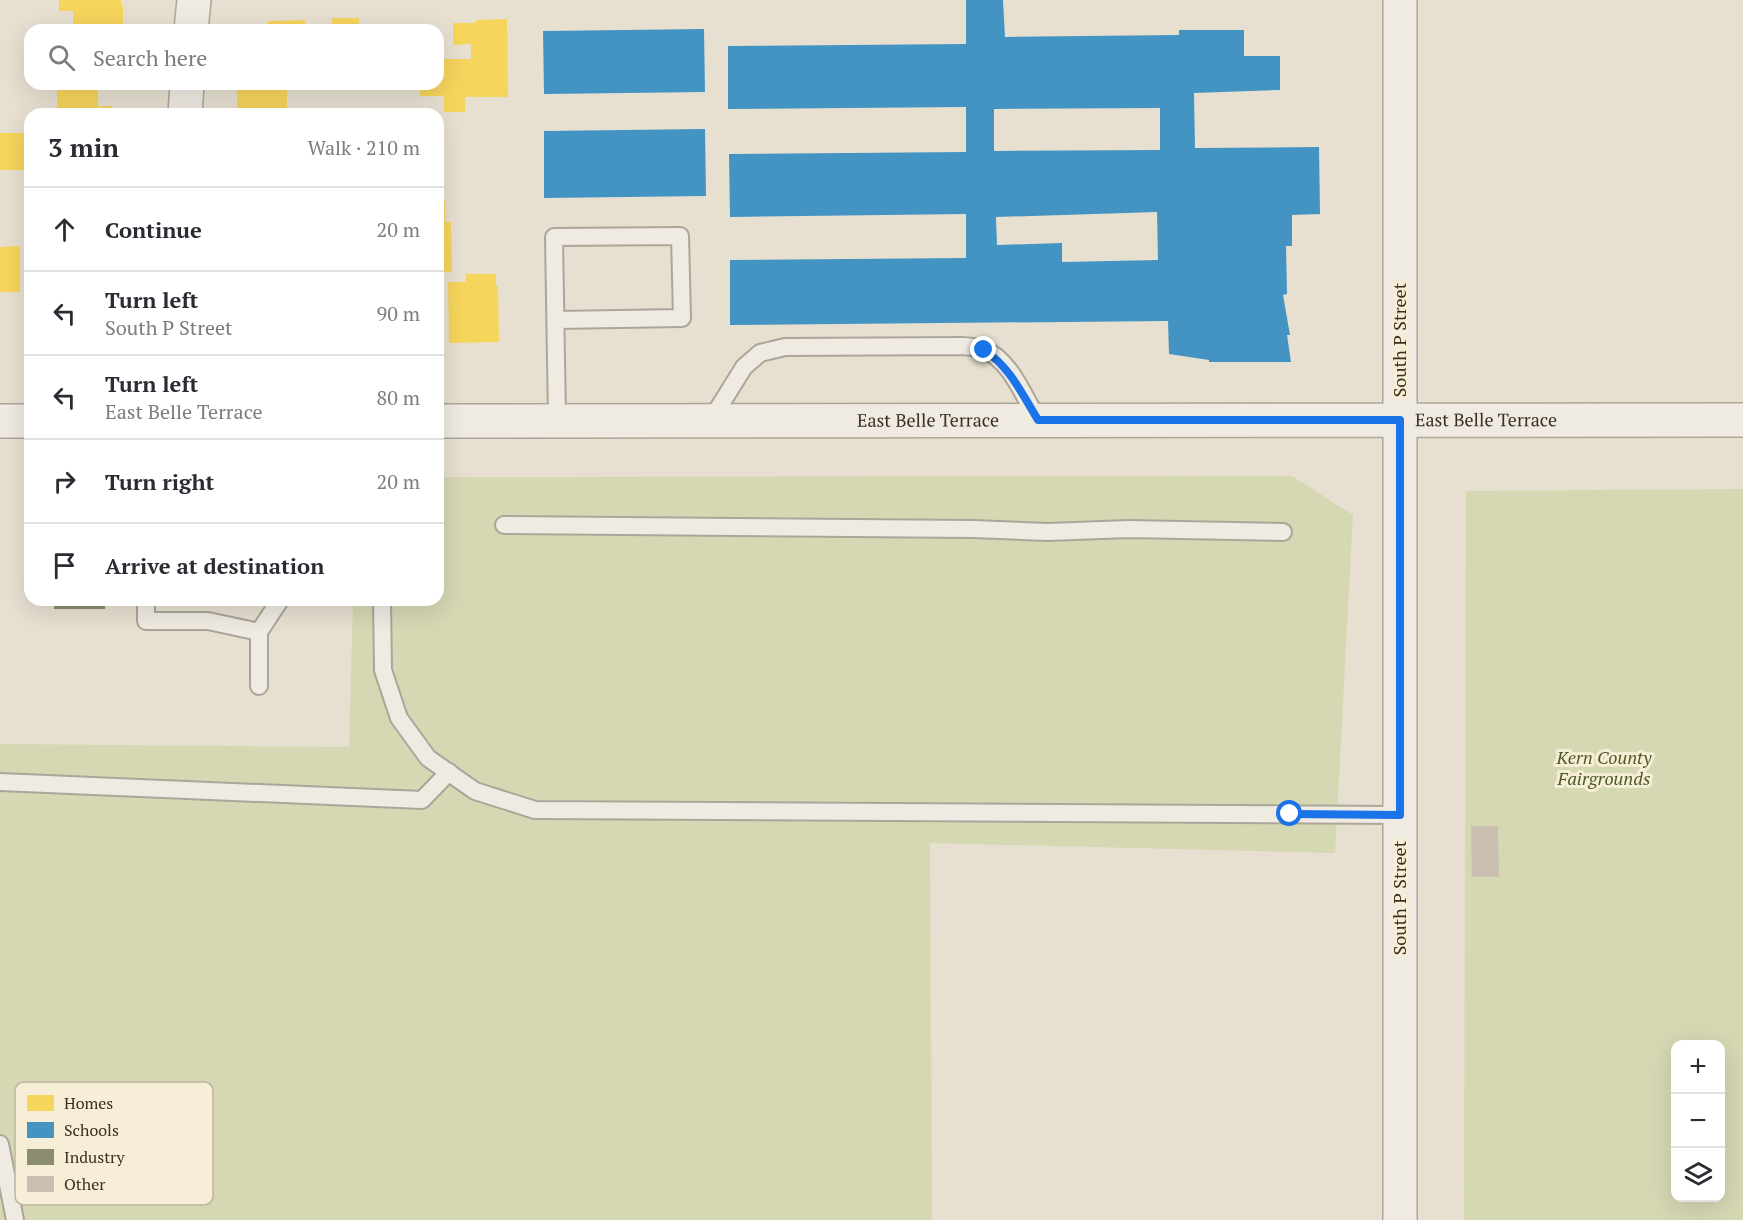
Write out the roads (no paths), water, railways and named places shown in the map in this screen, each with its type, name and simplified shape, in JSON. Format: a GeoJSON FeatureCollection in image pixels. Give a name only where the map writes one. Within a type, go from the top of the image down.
{"type":"FeatureCollection","features":[{"type":"Feature","properties":{"kind":"street"},"geometry":{"type":"LineString","coordinates":[[192,24],[194,0]]}},
{"type":"Feature","properties":{"kind":"street","name":"South P Street"},"geometry":{"type":"LineString","coordinates":[[1400,0],[1400,1220]]}},
{"type":"Feature","properties":{"kind":"street"},"geometry":{"type":"LineString","coordinates":[[185,108],[187,90]]}},
{"type":"Feature","properties":{"kind":"street","name":"East Belle Terrace"},"geometry":{"type":"LineString","coordinates":[[444,421],[1743,420]]}},
{"type":"Feature","properties":{"kind":"street"},"geometry":{"type":"LineString","coordinates":[[0,421],[24,421]]}},
{"type":"Feature","properties":{"kind":"lane"},"geometry":{"type":"LineString","coordinates":[[556,320],[682,318],[680,236],[554,237],[557,420]]}},
{"type":"Feature","properties":{"kind":"lane"},"geometry":{"type":"LineString","coordinates":[[711,420],[744,367],[760,353],[785,347],[964,346],[984,350],[999,359],[1010,372],[1038,420]]}},
{"type":"Feature","properties":{"kind":"lane"},"geometry":{"type":"LineString","coordinates":[[504,525],[962,529],[1047,532],[1129,529],[1283,532]]}},
{"type":"Feature","properties":{"kind":"lane"},"geometry":{"type":"LineString","coordinates":[[146,606],[146,621],[208,621],[259,632]]}},
{"type":"Feature","properties":{"kind":"lane"},"geometry":{"type":"LineString","coordinates":[[259,686],[259,632],[276,606]]}},
{"type":"Feature","properties":{"kind":"lane"},"geometry":{"type":"LineString","coordinates":[[382,606],[383,670],[399,718],[428,758],[475,791],[535,810],[1400,815]]}},
{"type":"Feature","properties":{"kind":"lane"},"geometry":{"type":"LineString","coordinates":[[0,782],[422,800],[449,772]]}},
{"type":"Feature","properties":{"kind":"lane"},"geometry":{"type":"LineString","coordinates":[[0,1144],[15,1220]]}},
{"type":"Feature","properties":{"kind":"park label","name":"Kern County Fairgrounds"},"geometry":{"type":"Point","coordinates":[1604,768]}}]}
